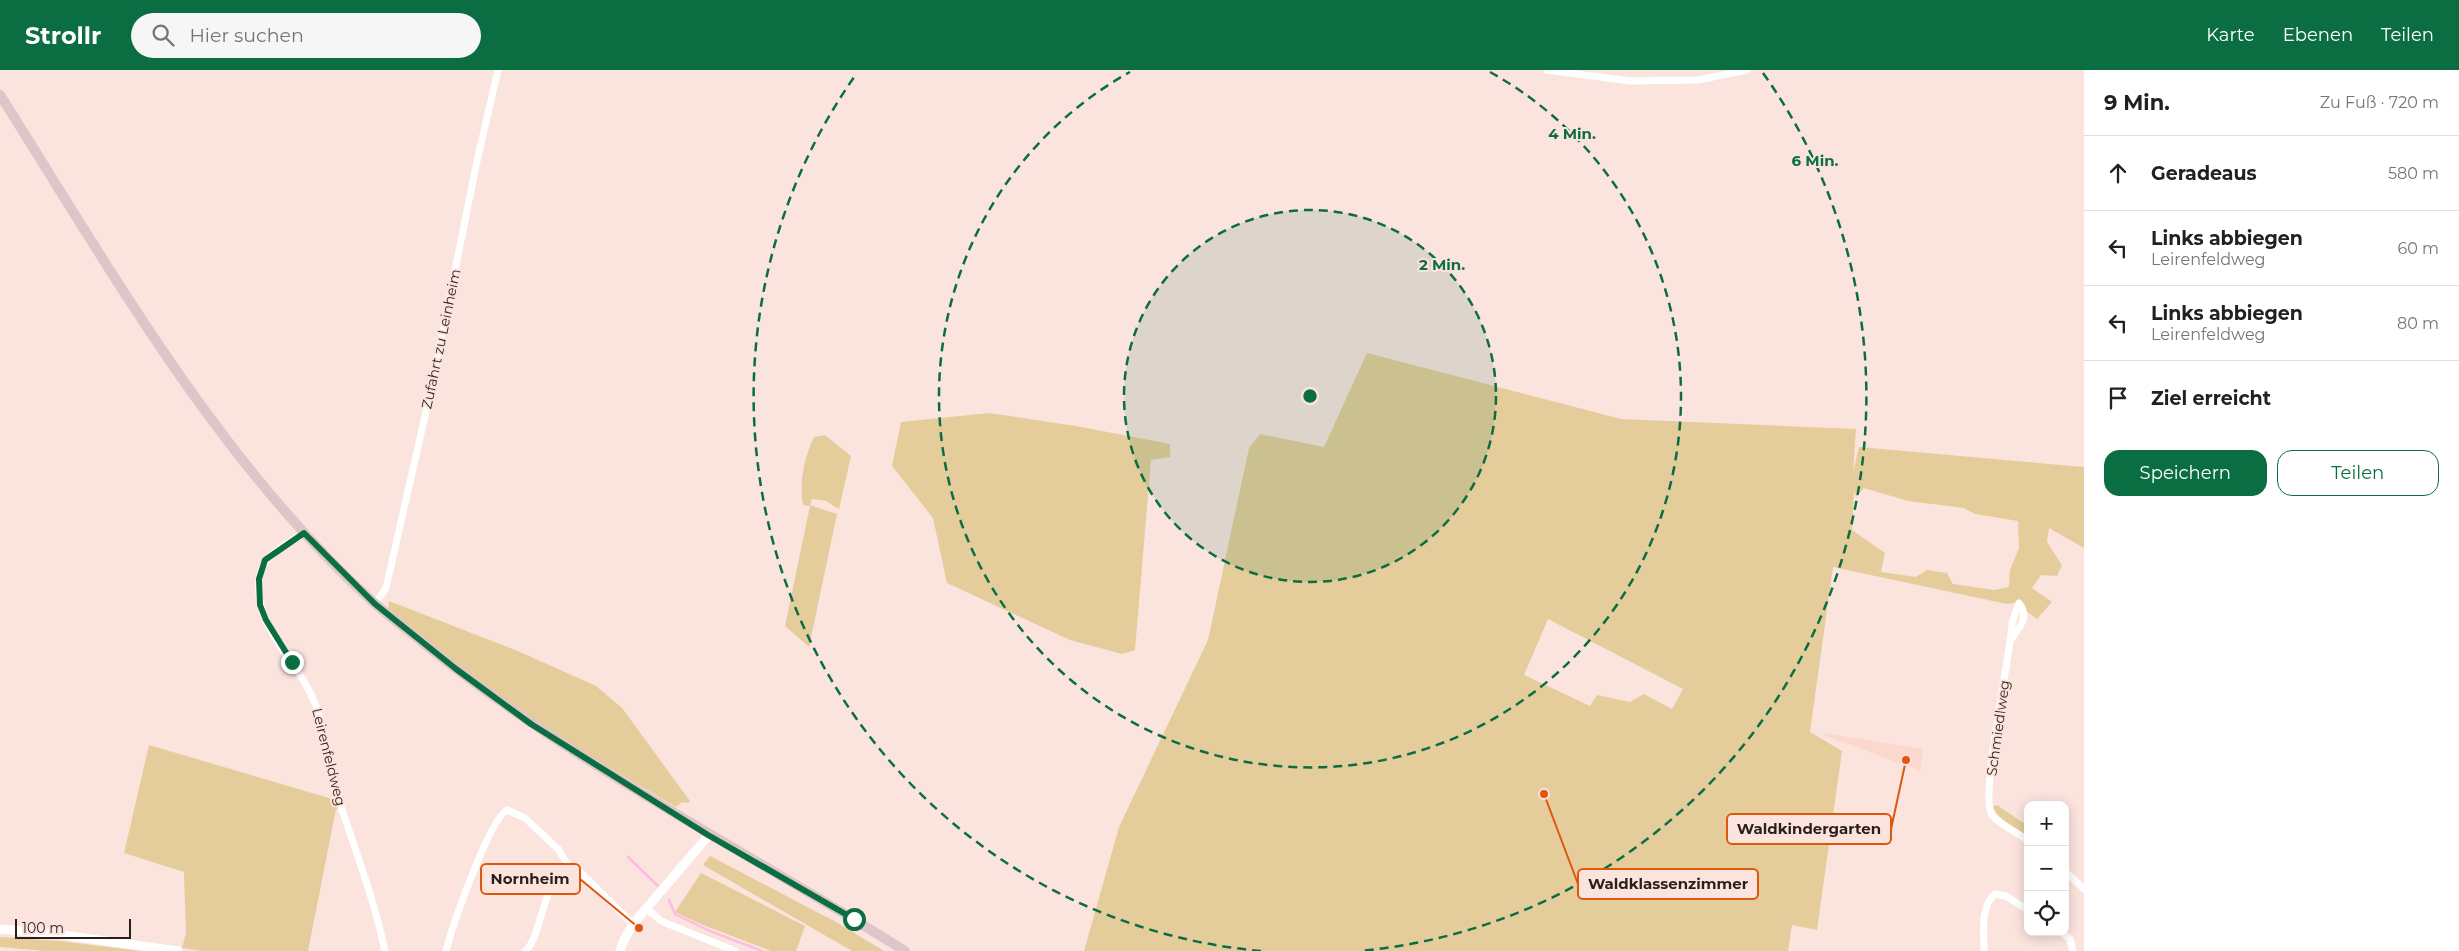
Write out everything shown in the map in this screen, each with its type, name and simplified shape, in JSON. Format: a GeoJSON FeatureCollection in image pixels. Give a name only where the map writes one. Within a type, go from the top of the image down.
{"type":"FeatureCollection","features":[{"type":"Feature","properties":{"kind":"main road"},"geometry":{"type":"LineString","coordinates":[[0,95],[156,340],[247,464],[304,533],[375,604],[456,669],[531,724],[708,835],[905,951]]}},
{"type":"Feature","properties":{"kind":"street","name":"Zufahrt zu Leinheim"},"geometry":{"type":"LineString","coordinates":[[375,604],[383,595],[388,579],[432,385],[477,161],[498,70]]}},
{"type":"Feature","properties":{"kind":"street"},"geometry":{"type":"LineString","coordinates":[[1547,70],[1630,81],[1698,80],[1747,70]]}},
{"type":"Feature","properties":{"kind":"street","name":"Leirenfeldweg"},"geometry":{"type":"LineString","coordinates":[[304,533],[265,560],[259,579],[260,605],[273,634],[309,690],[321,720],[338,797],[357,852],[385,951]]}},
{"type":"Feature","properties":{"kind":"street","name":"Schmiedlweg"},"geometry":{"type":"LineString","coordinates":[[2011,639],[1990,776],[1989,804],[1993,817],[2024,837]]}},
{"type":"Feature","properties":{"kind":"street"},"geometry":{"type":"LineString","coordinates":[[446,951],[460,907],[494,828],[507,810],[518,814],[559,850],[568,865],[593,884],[633,924]]}},
{"type":"Feature","properties":{"kind":"street"},"geometry":{"type":"LineString","coordinates":[[620,951],[633,924],[708,835]]}},
{"type":"Feature","properties":{"kind":"street"},"geometry":{"type":"LineString","coordinates":[[524,951],[534,937],[542,907],[551,886],[559,872],[568,865]]}},
{"type":"Feature","properties":{"kind":"street"},"geometry":{"type":"LineString","coordinates":[[2069,875],[2084,889]]}},
{"type":"Feature","properties":{"kind":"street"},"geometry":{"type":"LineString","coordinates":[[1984,951],[1985,909],[1989,899],[1995,894],[2006,896],[2024,907]]}},
{"type":"Feature","properties":{"kind":"street"},"geometry":{"type":"LineString","coordinates":[[647,909],[661,921],[735,951]]}},
{"type":"Feature","properties":{"kind":"street"},"geometry":{"type":"LineString","coordinates":[[0,929],[64,935],[178,951]]}},
{"type":"Feature","properties":{"kind":"street"},"geometry":{"type":"LineString","coordinates":[[2066,936],[2070,939],[2073,951]]}},
{"type":"Feature","properties":{"kind":"shaded area"},"geometry":{"type":"Polygon","coordinates":[[[1367,353],[1621,419],[1856,429],[1853,473],[1859,447],[2084,467],[2084,548],[2049,528],[2047,542],[2062,565],[2057,576],[2041,575],[2032,588],[2052,602],[2037,619],[2015,603],[2007,604],[1833,567],[1810,732],[1842,751],[1817,930],[1792,925],[1788,951],[1084,951],[1119,827],[1208,640],[1249,448],[1260,434],[1324,447],[1367,353]],[[1864,488],[1856,497],[1854,491],[1852,530],[1885,553],[1881,572],[1916,577],[1927,570],[1947,573],[1953,584],[1994,590],[2009,587],[2010,570],[2019,548],[2018,521],[1975,514],[1964,508],[1908,501],[1864,488]],[[1548,619],[1524,675],[1590,706],[1597,695],[1630,702],[1644,694],[1672,709],[1683,689],[1548,619]]]}},
{"type":"Feature","properties":{"kind":"shaded area"},"geometry":{"type":"Polygon","coordinates":[[[989,413],[1076,426],[1170,444],[1170,457],[1151,460],[1135,650],[1122,654],[1070,640],[947,583],[933,518],[892,466],[901,422],[989,413]]]}},
{"type":"Feature","properties":{"kind":"shaded area"},"geometry":{"type":"Polygon","coordinates":[[[825,435],[851,456],[839,509],[826,501],[812,499],[810,505],[837,514],[809,647],[785,626],[810,506],[803,505],[802,497],[802,479],[805,462],[814,437],[825,435]]]}},
{"type":"Feature","properties":{"kind":"shaded area"},"geometry":{"type":"Polygon","coordinates":[[[389,601],[520,652],[596,686],[622,708],[690,801],[688,803],[682,802],[676,807],[561,739],[461,669],[388,609],[389,601]]]}},
{"type":"Feature","properties":{"kind":"shaded area"},"geometry":{"type":"Polygon","coordinates":[[[1823,733],[1923,749],[1920,771],[1824,735],[1823,733]]]}},
{"type":"Feature","properties":{"kind":"shaded area"},"geometry":{"type":"Polygon","coordinates":[[[149,745],[336,800],[339,809],[336,809],[308,951],[202,951],[182,948],[186,933],[184,872],[124,853],[149,745]]]}},
{"type":"Feature","properties":{"kind":"shaded area"},"geometry":{"type":"Polygon","coordinates":[[[1997,805],[2024,823],[2024,834],[2007,823],[1998,815],[1993,806],[1997,805]]]}},
{"type":"Feature","properties":{"kind":"shaded area"},"geometry":{"type":"Polygon","coordinates":[[[710,856],[836,922],[884,951],[852,951],[703,865],[710,856]]]}},
{"type":"Feature","properties":{"kind":"shaded area"},"geometry":{"type":"Polygon","coordinates":[[[701,873],[805,926],[796,951],[771,951],[703,925],[675,912],[701,873]]]}},
{"type":"Feature","properties":{"kind":"shaded area"},"geometry":{"type":"Polygon","coordinates":[[[0,937],[60,941],[140,951],[46,951],[0,947],[0,937]]]}},
{"type":"Feature","properties":{"kind":"waterway"},"geometry":{"type":"LineString","coordinates":[[628,857],[660,888]]}},
{"type":"Feature","properties":{"kind":"waterway"},"geometry":{"type":"LineString","coordinates":[[669,900],[675,914],[710,931],[762,951]]}},
{"type":"Feature","properties":{"kind":"place","name":"Waldkindergarten"},"geometry":{"type":"Point","coordinates":[1906,760]}},
{"type":"Feature","properties":{"kind":"place","name":"Waldklassenzimmer"},"geometry":{"type":"Point","coordinates":[1544,794]}},
{"type":"Feature","properties":{"kind":"place","name":"Nornheim"},"geometry":{"type":"Point","coordinates":[639,928]}},
{"type":"Feature","properties":{"kind":"route"},"geometry":{"type":"LineString","coordinates":[[292,662],[280,646],[260,605],[259,579],[265,560],[304,533],[375,604],[456,669],[531,724],[708,835],[854,919]]}}]}
